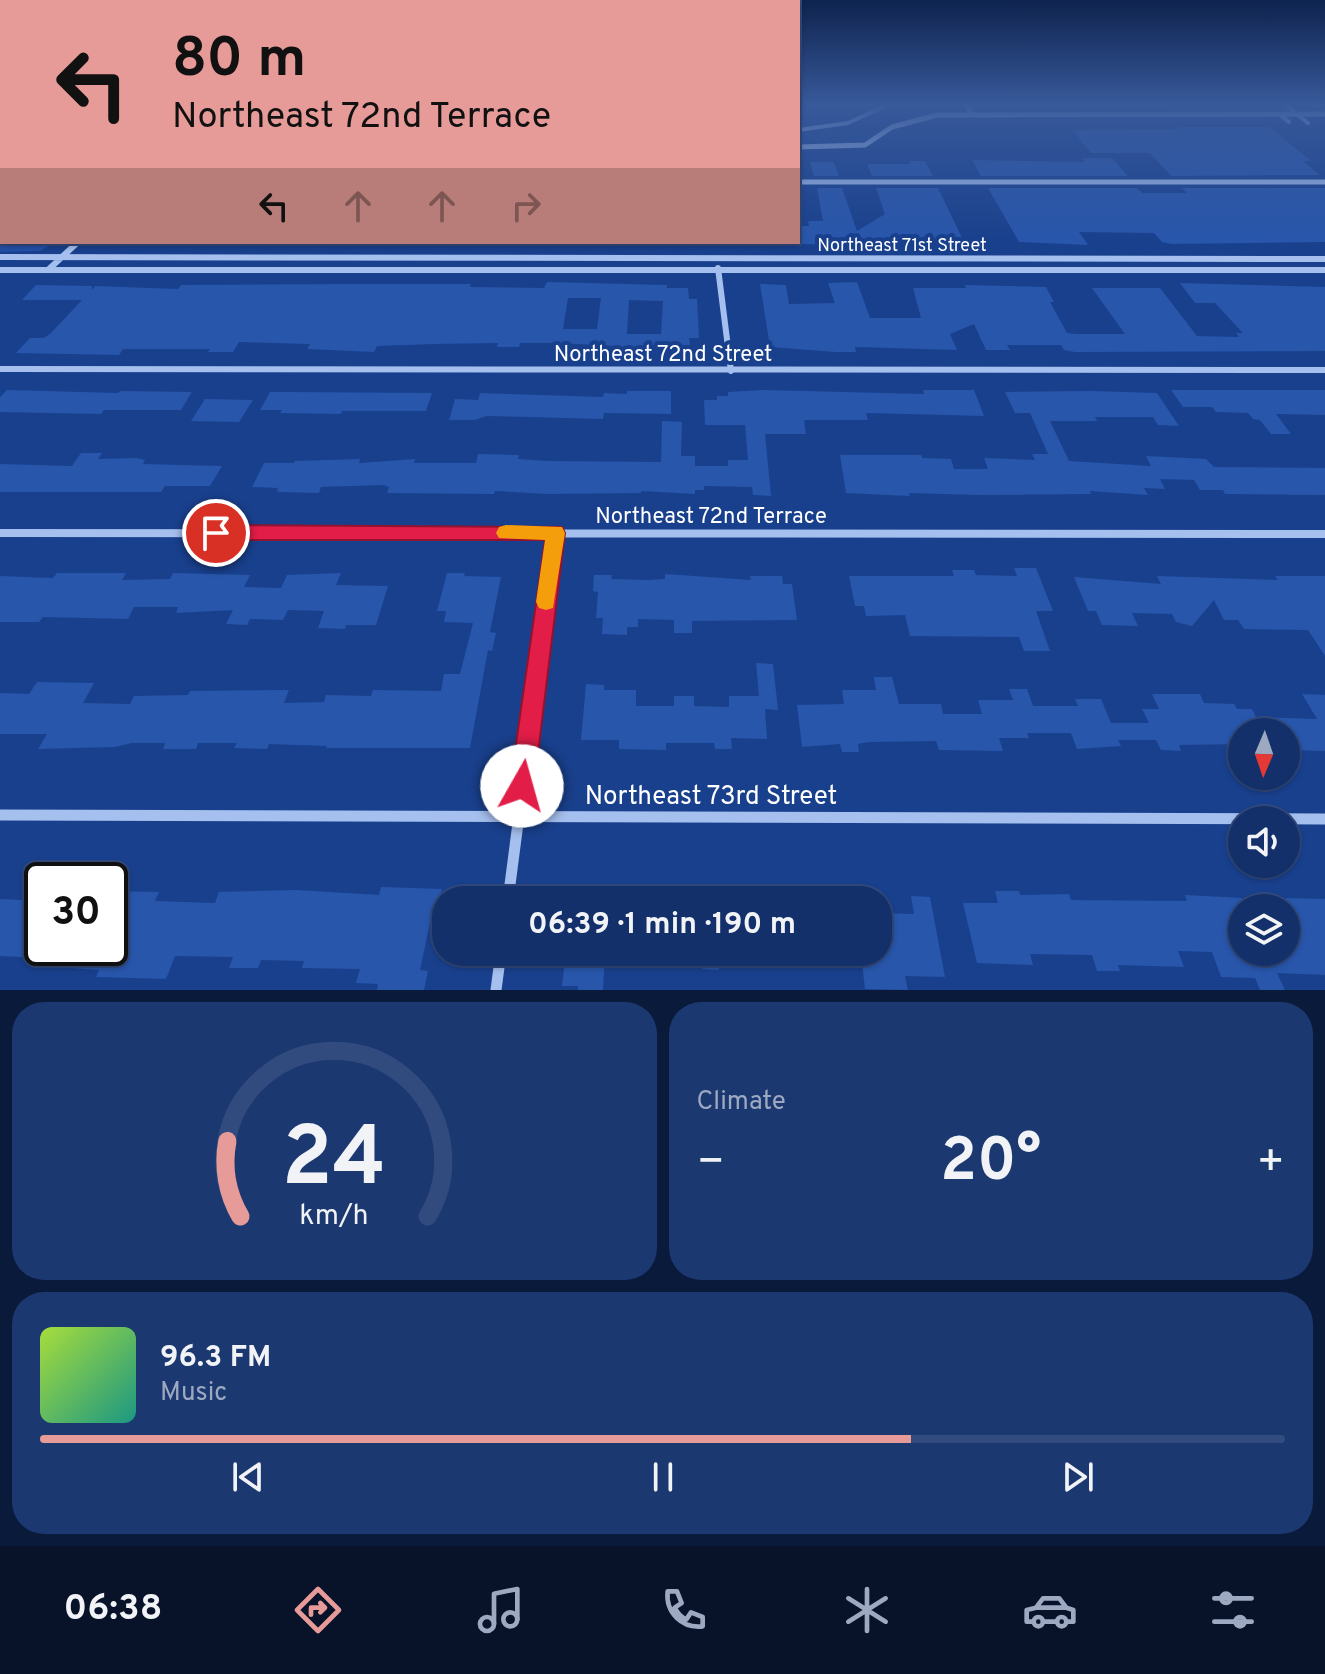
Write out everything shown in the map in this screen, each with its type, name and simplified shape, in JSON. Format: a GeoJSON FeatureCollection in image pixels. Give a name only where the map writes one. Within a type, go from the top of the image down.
{"type":"FeatureCollection","features":[{"type":"Feature","properties":{"kind":"street"},"geometry":{"type":"LineString","coordinates":[[800,182],[1325,182]]}},
{"type":"Feature","properties":{"kind":"street"},"geometry":{"type":"LineString","coordinates":[[48,270],[76,244]]}},
{"type":"Feature","properties":{"kind":"street","name":"Northeast 71st Street"},"geometry":{"type":"LineString","coordinates":[[0,257],[1325,259]]}},
{"type":"Feature","properties":{"kind":"street"},"geometry":{"type":"LineString","coordinates":[[718,259],[731,371]]}},
{"type":"Feature","properties":{"kind":"street","name":"Northeast 71st Street"},"geometry":{"type":"LineString","coordinates":[[0,270],[1325,270]]}},
{"type":"Feature","properties":{"kind":"street","name":"Northeast 72nd Street"},"geometry":{"type":"LineString","coordinates":[[0,369],[1325,370]]}},
{"type":"Feature","properties":{"kind":"street","name":"Northeast 72nd Terrace"},"geometry":{"type":"LineString","coordinates":[[0,533],[1325,534]]}},
{"type":"Feature","properties":{"kind":"street"},"geometry":{"type":"LineString","coordinates":[[510,886],[555,533]]}},
{"type":"Feature","properties":{"kind":"street","name":"Northeast 73rd Street"},"geometry":{"type":"LineString","coordinates":[[0,815],[1325,819]]}},
{"type":"Feature","properties":{"kind":"street"},"geometry":{"type":"LineString","coordinates":[[496,990],[499,966]]}},
{"type":"Feature","properties":{"kind":"shaded area"},"geometry":{"type":"Polygon","coordinates":[[[0,244],[52,244],[40,251],[0,252],[0,244]]]}},
{"type":"Feature","properties":{"kind":"building"},"geometry":{"type":"Polygon","coordinates":[[[1088,149],[1296,149],[1311,161],[1303,161],[1320,175],[1171,176],[1150,153],[1091,153],[1088,149]]]}},
{"type":"Feature","properties":{"kind":"building"},"geometry":{"type":"Polygon","coordinates":[[[1082,158],[1112,158],[1128,176],[981,176],[972,160],[1085,162],[1082,158]]]}},
{"type":"Feature","properties":{"kind":"building"},"geometry":{"type":"Polygon","coordinates":[[[909,161],[925,161],[933,176],[872,176],[867,164],[910,164],[909,161]]]}},
{"type":"Feature","properties":{"kind":"building"},"geometry":{"type":"Polygon","coordinates":[[[810,162],[834,162],[839,176],[814,176],[810,162]]]}},
{"type":"Feature","properties":{"kind":"building"},"geometry":{"type":"Polygon","coordinates":[[[817,188],[842,188],[857,231],[885,214],[876,188],[938,188],[964,242],[898,243],[901,251],[879,241],[850,241],[852,245],[798,244],[800,226],[809,226],[808,221],[823,221],[817,188]]]}},
{"type":"Feature","properties":{"kind":"building"},"geometry":{"type":"Polygon","coordinates":[[[988,188],[1137,188],[1142,193],[1187,193],[1182,188],[1325,188],[1325,242],[1171,244],[1162,242],[1154,233],[1079,232],[1088,245],[1019,242],[988,188]]]}},
{"type":"Feature","properties":{"kind":"building"},"geometry":{"type":"Polygon","coordinates":[[[547,282],[688,288],[689,299],[697,299],[699,338],[689,338],[690,345],[683,345],[684,350],[616,350],[616,346],[558,343],[520,343],[519,347],[497,347],[498,343],[377,346],[374,352],[307,349],[310,344],[239,342],[233,352],[123,349],[119,355],[16,353],[30,338],[43,338],[50,334],[82,300],[22,300],[36,285],[92,286],[92,290],[95,286],[178,289],[181,285],[345,284],[471,284],[470,287],[544,288],[547,282]],[[568,298],[563,329],[597,329],[601,298],[568,298]],[[629,300],[627,334],[661,334],[663,301],[629,300]]]}},
{"type":"Feature","properties":{"kind":"building"},"geometry":{"type":"Polygon","coordinates":[[[857,282],[870,318],[921,318],[913,288],[966,288],[965,285],[1046,287],[1054,302],[1050,302],[1067,333],[1076,334],[1125,334],[1092,288],[1160,288],[1197,336],[1239,337],[1236,333],[1243,333],[1215,303],[1195,303],[1180,283],[1325,287],[1325,351],[1075,352],[1064,350],[1061,345],[1007,345],[1010,350],[986,350],[974,324],[950,334],[957,350],[855,347],[856,352],[836,352],[770,347],[760,284],[786,285],[789,304],[835,303],[828,283],[857,282]]]}},
{"type":"Feature","properties":{"kind":"building"},"geometry":{"type":"Polygon","coordinates":[[[7,390],[192,392],[181,410],[104,410],[101,414],[0,412],[0,397],[7,390]]]}},
{"type":"Feature","properties":{"kind":"building"},"geometry":{"type":"Polygon","coordinates":[[[923,390],[974,390],[984,416],[866,413],[868,420],[804,420],[806,434],[765,434],[771,496],[753,495],[752,487],[704,486],[704,490],[695,490],[695,494],[641,491],[387,493],[389,487],[384,485],[321,487],[319,493],[280,492],[278,488],[252,487],[264,463],[295,461],[360,459],[359,463],[415,459],[414,463],[476,463],[478,454],[519,455],[518,459],[548,461],[661,462],[662,421],[682,422],[681,456],[695,456],[695,466],[728,466],[728,460],[748,460],[745,425],[705,425],[704,400],[717,400],[717,396],[728,396],[728,392],[924,394],[923,390]]]}},
{"type":"Feature","properties":{"kind":"building"},"geometry":{"type":"Polygon","coordinates":[[[1171,390],[1325,390],[1325,415],[1276,414],[1291,434],[1271,434],[1260,420],[1253,419],[1248,413],[1216,412],[1212,407],[1183,407],[1171,390]]]}},
{"type":"Feature","properties":{"kind":"building"},"geometry":{"type":"Polygon","coordinates":[[[627,391],[671,391],[671,414],[604,413],[603,419],[486,416],[475,420],[449,420],[455,399],[478,400],[480,393],[603,397],[604,393],[627,394],[627,391]]]}},
{"type":"Feature","properties":{"kind":"building"},"geometry":{"type":"Polygon","coordinates":[[[270,392],[432,393],[426,411],[342,411],[341,414],[260,410],[270,392]]]}},
{"type":"Feature","properties":{"kind":"building"},"geometry":{"type":"Polygon","coordinates":[[[1005,392],[1157,393],[1179,426],[1158,425],[1153,417],[1050,421],[1069,461],[1151,466],[1146,456],[1206,459],[1214,467],[1325,468],[1325,495],[1225,494],[1223,490],[1200,490],[1194,480],[1160,479],[1165,489],[1144,488],[1148,495],[1090,491],[1091,494],[909,493],[910,496],[846,493],[840,455],[921,455],[922,458],[951,459],[954,469],[988,469],[984,458],[1035,460],[1032,454],[1048,454],[1030,413],[1015,413],[1005,392]]]}},
{"type":"Feature","properties":{"kind":"building"},"geometry":{"type":"Polygon","coordinates":[[[205,399],[253,400],[239,422],[191,421],[205,399]]]}},
{"type":"Feature","properties":{"kind":"building"},"geometry":{"type":"Polygon","coordinates":[[[81,453],[102,453],[98,459],[137,458],[145,460],[143,464],[222,466],[210,486],[165,486],[161,492],[0,492],[0,464],[72,466],[81,453]]]}},
{"type":"Feature","properties":{"kind":"building"},"geometry":{"type":"Polygon","coordinates":[[[1014,568],[1036,568],[1053,611],[1036,611],[1050,651],[1024,651],[1019,637],[910,636],[905,615],[866,616],[864,606],[855,606],[849,576],[954,576],[952,570],[974,570],[976,575],[1017,576],[1014,568]]]}},
{"type":"Feature","properties":{"kind":"building"},"geometry":{"type":"Polygon","coordinates":[[[57,573],[126,573],[122,580],[170,579],[173,573],[250,575],[244,587],[281,588],[287,575],[341,573],[336,585],[388,586],[376,625],[346,625],[345,629],[318,628],[324,611],[288,610],[283,620],[250,619],[247,625],[226,624],[233,610],[176,613],[178,607],[134,607],[128,619],[43,617],[39,622],[0,622],[0,576],[53,578],[57,573]]]}},
{"type":"Feature","properties":{"kind":"building"},"geometry":{"type":"Polygon","coordinates":[[[447,573],[501,577],[490,632],[496,633],[492,651],[488,650],[470,748],[326,748],[269,744],[267,749],[234,748],[237,743],[198,743],[196,749],[163,749],[165,743],[132,743],[115,747],[38,749],[47,734],[0,734],[0,693],[29,694],[37,682],[94,683],[83,703],[130,704],[134,696],[188,695],[190,691],[289,690],[284,703],[324,702],[326,695],[371,696],[373,690],[441,691],[444,674],[460,674],[473,623],[444,622],[446,611],[437,611],[447,573]]]}},
{"type":"Feature","properties":{"kind":"building"},"geometry":{"type":"Polygon","coordinates":[[[665,574],[751,580],[750,576],[782,576],[783,584],[792,584],[797,620],[692,621],[692,633],[674,633],[674,620],[638,619],[638,627],[627,627],[627,635],[602,634],[603,618],[596,618],[598,592],[593,591],[594,575],[612,575],[611,579],[648,580],[665,579],[665,574]]]}},
{"type":"Feature","properties":{"kind":"building"},"geometry":{"type":"Polygon","coordinates":[[[1157,576],[1278,580],[1275,576],[1325,576],[1325,656],[1308,630],[1244,629],[1238,620],[1224,620],[1214,600],[1192,626],[1176,622],[1172,614],[1132,613],[1138,626],[1102,625],[1096,611],[1088,611],[1074,577],[1161,584],[1157,576]]]}},
{"type":"Feature","properties":{"kind":"building"},"geometry":{"type":"Polygon","coordinates":[[[756,663],[773,664],[778,710],[765,709],[767,739],[731,738],[732,749],[715,749],[714,743],[666,743],[666,750],[619,749],[619,740],[581,740],[586,684],[604,685],[604,690],[636,690],[636,706],[674,706],[674,696],[694,696],[694,706],[729,707],[729,696],[759,696],[756,663]]]}},
{"type":"Feature","properties":{"kind":"building"},"geometry":{"type":"Polygon","coordinates":[[[874,677],[892,677],[899,704],[941,704],[943,714],[982,714],[978,700],[1013,700],[1009,689],[1027,689],[1033,706],[1078,706],[1075,699],[1101,699],[1111,723],[1149,723],[1142,709],[1159,709],[1152,694],[1200,694],[1204,703],[1234,704],[1237,709],[1252,709],[1256,717],[1286,718],[1228,718],[1228,744],[1179,745],[1181,751],[1161,750],[1156,740],[1118,740],[1121,746],[1077,749],[1071,733],[1027,733],[1029,738],[999,738],[1003,751],[939,750],[936,741],[869,742],[858,744],[859,752],[842,752],[840,744],[802,747],[797,705],[844,704],[842,690],[876,690],[874,677]]]}},
{"type":"Feature","properties":{"kind":"building"},"geometry":{"type":"Polygon","coordinates":[[[1302,694],[1325,695],[1325,751],[1300,750],[1300,718],[1317,719],[1302,694]]]}},
{"type":"Feature","properties":{"kind":"building"},"geometry":{"type":"Polygon","coordinates":[[[381,887],[432,889],[432,923],[420,970],[428,971],[424,990],[377,990],[378,984],[356,983],[360,969],[302,968],[304,961],[261,960],[258,968],[229,968],[233,957],[175,956],[166,979],[96,977],[99,970],[58,967],[128,966],[128,891],[159,892],[155,901],[215,903],[219,892],[297,890],[379,895],[381,887]]]}},
{"type":"Feature","properties":{"kind":"building"},"geometry":{"type":"Polygon","coordinates":[[[995,891],[1019,891],[1020,895],[1069,894],[1071,900],[1187,901],[1185,895],[1228,897],[1228,966],[1300,966],[1300,898],[1325,899],[1325,975],[1277,973],[1285,990],[1260,990],[1255,978],[1221,977],[1212,952],[1178,951],[1184,967],[1118,965],[1120,971],[1097,971],[1092,955],[1030,954],[1033,965],[977,963],[963,903],[998,903],[995,891]]]}},
{"type":"Feature","properties":{"kind":"building"},"geometry":{"type":"Polygon","coordinates":[[[911,896],[930,897],[945,977],[905,976],[908,990],[865,989],[862,966],[892,966],[892,913],[914,914],[911,896]]]}},
{"type":"Feature","properties":{"kind":"building"},"geometry":{"type":"Polygon","coordinates":[[[0,899],[24,900],[24,957],[0,956],[0,899]]]}},
{"type":"Feature","properties":{"kind":"building"},"geometry":{"type":"Polygon","coordinates":[[[564,966],[604,966],[603,990],[578,990],[578,986],[562,986],[564,966]]]}},
{"type":"Feature","properties":{"kind":"building"},"geometry":{"type":"Polygon","coordinates":[[[700,966],[721,966],[718,970],[700,966]]]}},
{"type":"Feature","properties":{"kind":"slow traffic"},"geometry":{"type":"LineString","coordinates":[[506,533],[555,533],[546,602]]}},
{"type":"Feature","properties":{"kind":"route"},"geometry":{"type":"LineString","coordinates":[[216,533],[555,533],[522,786]]}}]}
